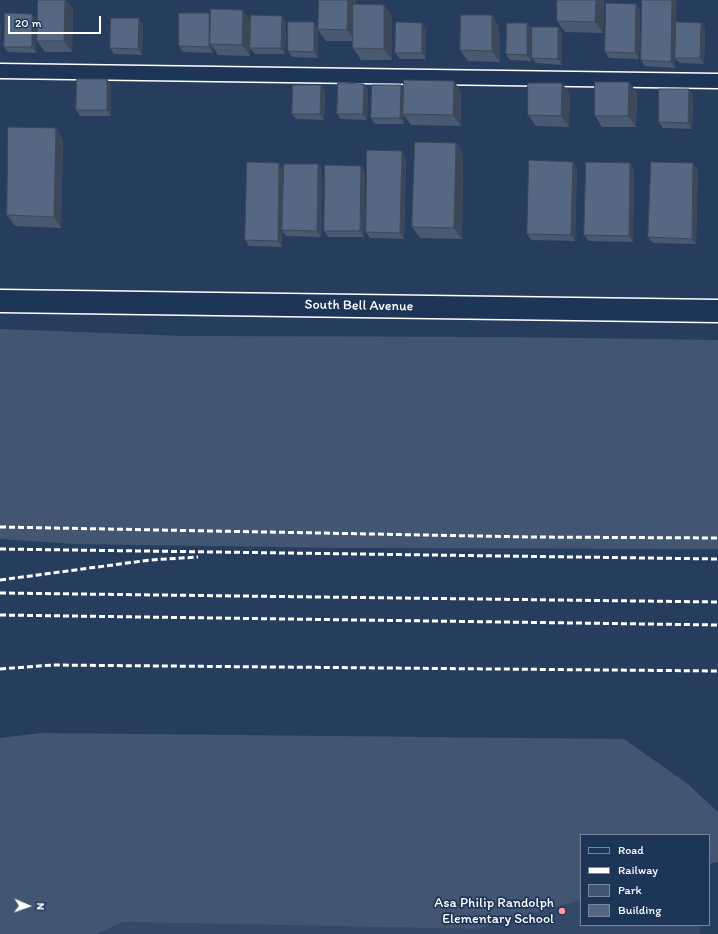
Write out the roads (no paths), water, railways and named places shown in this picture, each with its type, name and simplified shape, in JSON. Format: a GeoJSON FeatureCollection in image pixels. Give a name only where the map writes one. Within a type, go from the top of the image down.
{"type":"FeatureCollection","features":[{"type":"Feature","properties":{"kind":"street","name":"South Bell Avenue"},"geometry":{"type":"LineString","coordinates":[[0,301],[718,310]]}},
{"type":"Feature","properties":{"kind":"lane"},"geometry":{"type":"LineString","coordinates":[[0,71],[718,81]]}},
{"type":"Feature","properties":{"kind":"railway"},"geometry":{"type":"LineString","coordinates":[[0,527],[531,537],[718,538]]}},
{"type":"Feature","properties":{"kind":"railway"},"geometry":{"type":"LineString","coordinates":[[0,549],[718,559]]}},
{"type":"Feature","properties":{"kind":"railway"},"geometry":{"type":"LineString","coordinates":[[0,580],[150,560],[198,557]]}},
{"type":"Feature","properties":{"kind":"railway"},"geometry":{"type":"LineString","coordinates":[[0,593],[718,602]]}},
{"type":"Feature","properties":{"kind":"railway"},"geometry":{"type":"LineString","coordinates":[[0,615],[718,625]]}},
{"type":"Feature","properties":{"kind":"railway"},"geometry":{"type":"LineString","coordinates":[[0,669],[53,665],[718,671]]}},
{"type":"Feature","properties":{"kind":"place","name":"Asa Philip Randolph Elementary School"},"geometry":{"type":"Point","coordinates":[562,911]}}]}
